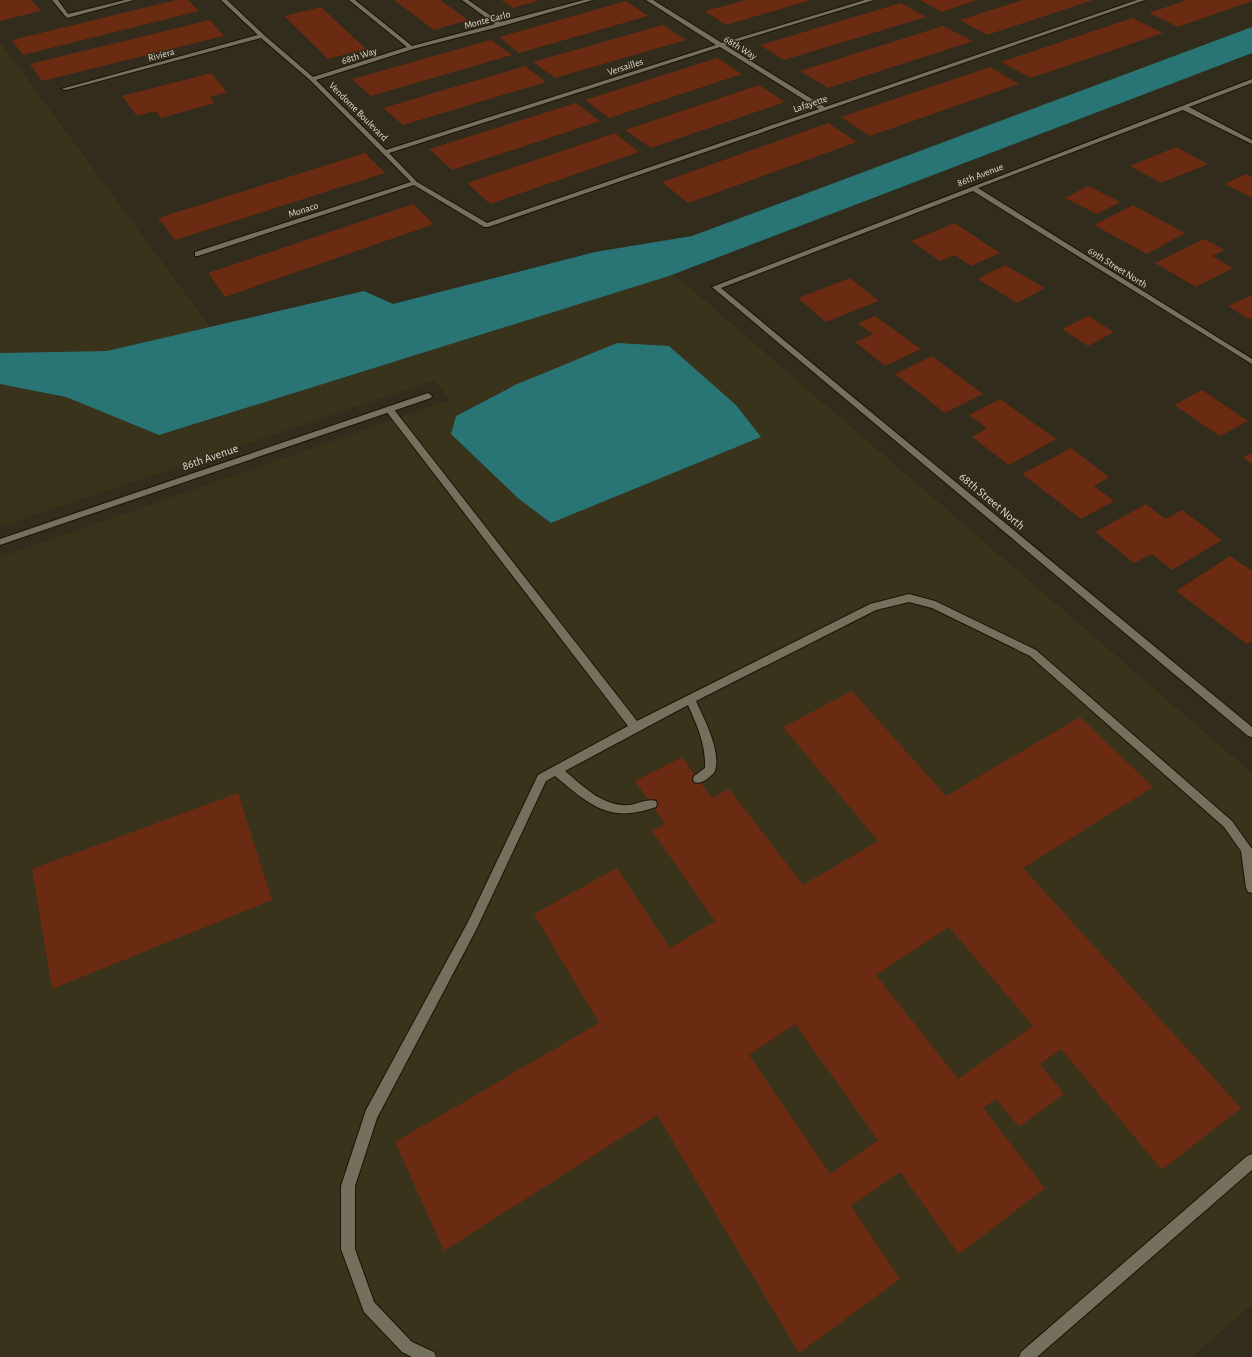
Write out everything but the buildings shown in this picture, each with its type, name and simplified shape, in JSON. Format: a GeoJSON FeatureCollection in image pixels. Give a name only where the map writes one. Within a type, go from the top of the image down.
{"type":"FeatureCollection","features":[{"type":"Feature","properties":{"kind":"street"},"geometry":{"type":"LineString","coordinates":[[55,0],[67,16],[132,0]]}},
{"type":"Feature","properties":{"kind":"street","name":"Vendome Boulevard"},"geometry":{"type":"LineString","coordinates":[[224,0],[262,36],[312,79],[415,183],[486,226]]}},
{"type":"Feature","properties":{"kind":"street"},"geometry":{"type":"LineString","coordinates":[[352,0],[411,48]]}},
{"type":"Feature","properties":{"kind":"street"},"geometry":{"type":"LineString","coordinates":[[465,0],[500,25]]}},
{"type":"Feature","properties":{"kind":"street","name":"Monte Carlo"},"geometry":{"type":"LineString","coordinates":[[411,48],[590,0]]}},
{"type":"Feature","properties":{"kind":"street","name":"68th Way"},"geometry":{"type":"LineString","coordinates":[[649,0],[823,109]]}},
{"type":"Feature","properties":{"kind":"street","name":"Versailles"},"geometry":{"type":"LineString","coordinates":[[384,152],[720,45],[871,0]]}},
{"type":"Feature","properties":{"kind":"street","name":"Lafayette"},"geometry":{"type":"LineString","coordinates":[[486,226],[1142,0]]}},
{"type":"Feature","properties":{"kind":"street","name":"Riviera"},"geometry":{"type":"LineString","coordinates":[[64,89],[262,36]]}},
{"type":"Feature","properties":{"kind":"street","name":"68th Way"},"geometry":{"type":"LineString","coordinates":[[312,79],[411,48]]}},
{"type":"Feature","properties":{"kind":"street","name":"86th Avenue"},"geometry":{"type":"LineString","coordinates":[[716,287],[1252,81]]}},
{"type":"Feature","properties":{"kind":"street"},"geometry":{"type":"LineString","coordinates":[[1183,107],[1252,142]]}},
{"type":"Feature","properties":{"kind":"street","name":"Monaco"},"geometry":{"type":"LineString","coordinates":[[198,254],[415,183]]}},
{"type":"Feature","properties":{"kind":"street","name":"69th Street North"},"geometry":{"type":"LineString","coordinates":[[973,188],[1252,362]]}},
{"type":"Feature","properties":{"kind":"street","name":"68th Street North"},"geometry":{"type":"LineString","coordinates":[[716,287],[1252,733]]}},
{"type":"Feature","properties":{"kind":"street","name":"86th Avenue"},"geometry":{"type":"LineString","coordinates":[[0,542],[428,396]]}},
{"type":"Feature","properties":{"kind":"street"},"geometry":{"type":"LineString","coordinates":[[389,409],[635,727]]}},
{"type":"Feature","properties":{"kind":"street"},"geometry":{"type":"LineString","coordinates":[[429,1357],[407,1346],[369,1307],[348,1249],[348,1186],[371,1115],[472,926],[542,778],[556,770],[635,727],[873,607],[909,598],[935,604],[1033,653],[1228,824],[1246,849],[1252,888]]}},
{"type":"Feature","properties":{"kind":"street"},"geometry":{"type":"LineString","coordinates":[[690,699],[709,746],[711,759],[710,770],[698,779]]}},
{"type":"Feature","properties":{"kind":"street"},"geometry":{"type":"LineString","coordinates":[[556,770],[596,802],[616,809],[638,810],[652,804]]}},
{"type":"Feature","properties":{"kind":"street"},"geometry":{"type":"LineString","coordinates":[[1026,1357],[1252,1161]]}},
{"type":"Feature","properties":{"kind":"shaded area"},"geometry":{"type":"Polygon","coordinates":[[[0,42],[210,327],[107,351],[0,353],[0,42]]]}},
{"type":"Feature","properties":{"kind":"shaded area"},"geometry":{"type":"Polygon","coordinates":[[[674,274],[1252,773],[1252,1305],[1191,1357],[0,1357],[0,557],[450,400],[435,380],[0,527],[0,384],[66,397],[159,435],[674,274]],[[515,385],[456,415],[451,434],[519,499],[551,523],[760,437],[736,405],[515,385]]]}},
{"type":"Feature","properties":{"kind":"water"},"geometry":{"type":"Polygon","coordinates":[[[1252,27],[1252,53],[669,276],[159,435],[66,397],[0,384],[0,353],[107,351],[364,291],[393,304],[595,252],[692,236],[1252,27]]]}},
{"type":"Feature","properties":{"kind":"water"},"geometry":{"type":"Polygon","coordinates":[[[617,343],[669,346],[736,405],[761,437],[551,523],[519,499],[451,434],[456,416],[515,385],[617,343]]]}}]}
